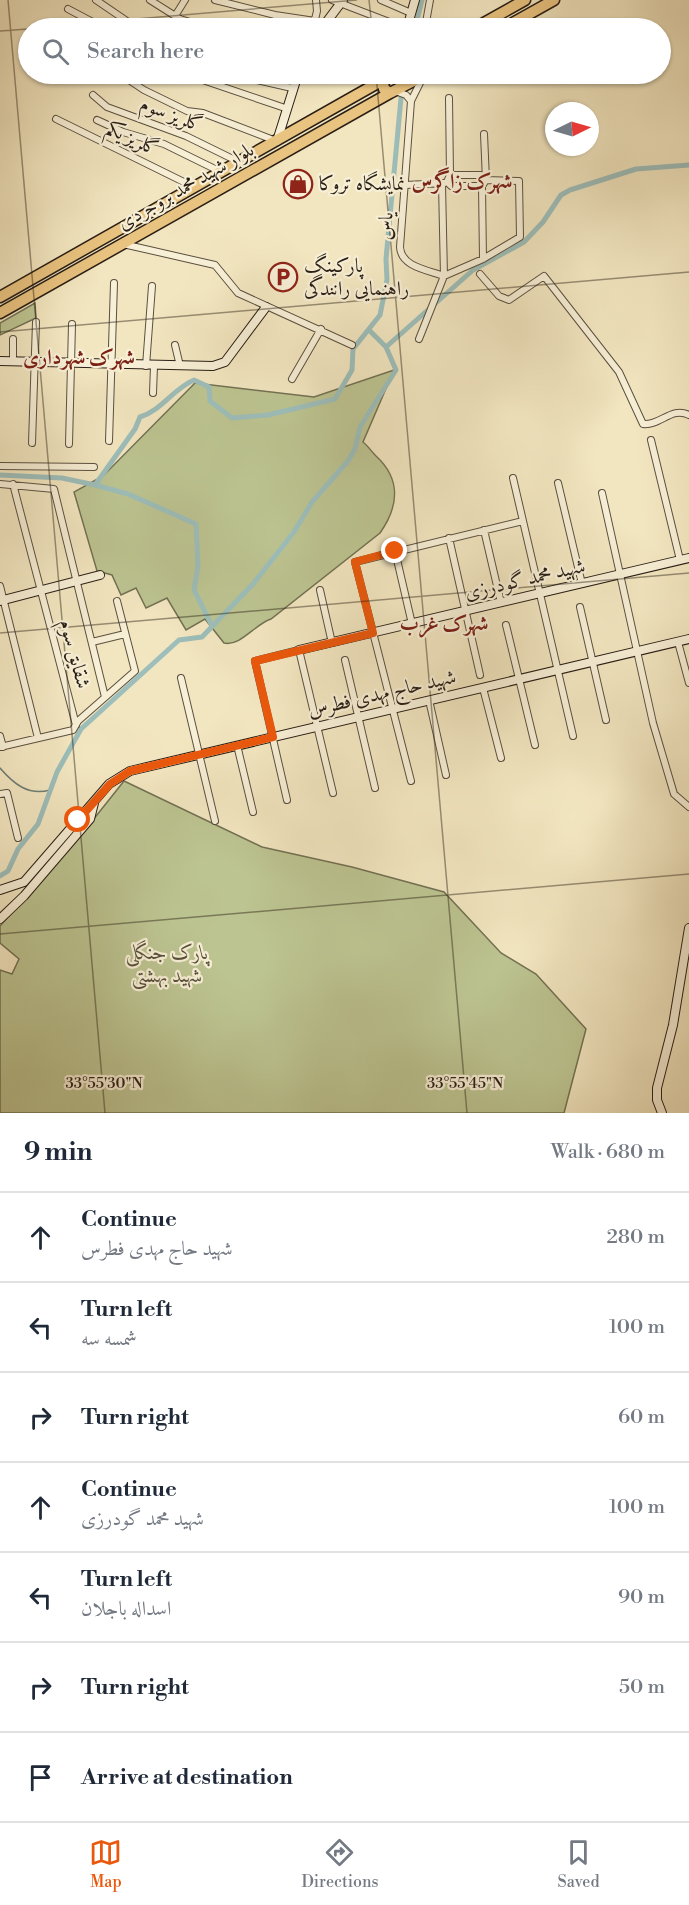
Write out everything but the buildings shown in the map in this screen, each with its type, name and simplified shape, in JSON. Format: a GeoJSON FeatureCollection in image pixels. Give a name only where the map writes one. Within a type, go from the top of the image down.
{"type":"FeatureCollection","features":[{"type":"Feature","properties":{"kind":"highway"},"geometry":{"type":"LineString","coordinates":[[522,18],[554,0]]}},
{"type":"Feature","properties":{"kind":"highway"},"geometry":{"type":"LineString","coordinates":[[491,18],[519,1]]}},
{"type":"Feature","properties":{"kind":"highway","name":"بلوار شهید محمد بروجردی"},"geometry":{"type":"LineString","coordinates":[[0,297],[376,84]]}},
{"type":"Feature","properties":{"kind":"highway"},"geometry":{"type":"LineString","coordinates":[[383,84],[384,89],[392,92]]}},
{"type":"Feature","properties":{"kind":"highway","name":"بلوار شهید محمد بروجردی"},"geometry":{"type":"LineString","coordinates":[[0,313],[407,84]]}},
{"type":"Feature","properties":{"kind":"street"},"geometry":{"type":"LineString","coordinates":[[96,0],[122,18]]}},
{"type":"Feature","properties":{"kind":"street"},"geometry":{"type":"LineString","coordinates":[[150,0],[178,18]]}},
{"type":"Feature","properties":{"kind":"street"},"geometry":{"type":"LineString","coordinates":[[175,16],[185,0]]}},
{"type":"Feature","properties":{"kind":"street"},"geometry":{"type":"LineString","coordinates":[[215,0],[265,13],[296,18]]}},
{"type":"Feature","properties":{"kind":"street"},"geometry":{"type":"LineString","coordinates":[[315,18],[316,0]]}},
{"type":"Feature","properties":{"kind":"street"},"geometry":{"type":"LineString","coordinates":[[381,0],[411,13]]}},
{"type":"Feature","properties":{"kind":"street"},"geometry":{"type":"LineString","coordinates":[[409,18],[414,0]]}},
{"type":"Feature","properties":{"kind":"street"},"geometry":{"type":"LineString","coordinates":[[427,18],[430,0]]}},
{"type":"Feature","properties":{"kind":"street"},"geometry":{"type":"LineString","coordinates":[[328,18],[338,1],[381,18]]}},
{"type":"Feature","properties":{"kind":"street"},"geometry":{"type":"LineString","coordinates":[[68,9],[85,18]]}},
{"type":"Feature","properties":{"kind":"street"},"geometry":{"type":"LineString","coordinates":[[135,84],[187,111],[203,113],[277,141],[294,84]]}},
{"type":"Feature","properties":{"kind":"street"},"geometry":{"type":"LineString","coordinates":[[214,84],[285,108]]}},
{"type":"Feature","properties":{"kind":"street"},"geometry":{"type":"LineString","coordinates":[[274,84],[292,88]]}},
{"type":"Feature","properties":{"kind":"street"},"geometry":{"type":"LineString","coordinates":[[392,92],[406,95],[411,101],[420,84]]}},
{"type":"Feature","properties":{"kind":"street","name":"گلریز سوم"},"geometry":{"type":"LineString","coordinates":[[93,95],[107,107],[186,136],[240,162]]}},
{"type":"Feature","properties":{"kind":"street"},"geometry":{"type":"LineString","coordinates":[[419,339],[444,276],[449,98]]}},
{"type":"Feature","properties":{"kind":"street","name":"یاس"},"geometry":{"type":"LineString","coordinates":[[411,101],[400,252],[408,263],[444,276]]}},
{"type":"Feature","properties":{"kind":"street","name":"گلریز یکم"},"geometry":{"type":"LineString","coordinates":[[56,120],[195,187]]}},
{"type":"Feature","properties":{"kind":"street"},"geometry":{"type":"LineString","coordinates":[[97,120],[123,132],[164,144],[222,172]]}},
{"type":"Feature","properties":{"kind":"street"},"geometry":{"type":"LineString","coordinates":[[483,259],[484,134]]}},
{"type":"Feature","properties":{"kind":"street"},"geometry":{"type":"LineString","coordinates":[[406,185],[481,175],[484,183]]}},
{"type":"Feature","properties":{"kind":"street"},"geometry":{"type":"LineString","coordinates":[[444,276],[483,259],[520,237],[519,181],[451,186],[446,181]]}},
{"type":"Feature","properties":{"kind":"street"},"geometry":{"type":"LineString","coordinates":[[122,243],[216,265],[238,293],[352,345]]}},
{"type":"Feature","properties":{"kind":"street"},"geometry":{"type":"LineString","coordinates":[[480,274],[499,296],[508,300],[544,276],[619,372],[642,424],[651,425],[674,413],[684,412],[689,415]]}},
{"type":"Feature","properties":{"kind":"street"},"geometry":{"type":"LineString","coordinates":[[109,441],[114,283]]}},
{"type":"Feature","properties":{"kind":"street"},"geometry":{"type":"LineString","coordinates":[[152,286],[150,366],[153,393]]}},
{"type":"Feature","properties":{"kind":"street"},"geometry":{"type":"LineString","coordinates":[[0,361],[213,366],[225,362],[266,307]]}},
{"type":"Feature","properties":{"kind":"street"},"geometry":{"type":"LineString","coordinates":[[32,443],[36,322]]}},
{"type":"Feature","properties":{"kind":"street"},"geometry":{"type":"LineString","coordinates":[[69,444],[72,324]]}},
{"type":"Feature","properties":{"kind":"street"},"geometry":{"type":"LineString","coordinates":[[292,379],[321,329]]}},
{"type":"Feature","properties":{"kind":"street"},"geometry":{"type":"LineString","coordinates":[[13,339],[14,361]]}},
{"type":"Feature","properties":{"kind":"street"},"geometry":{"type":"LineString","coordinates":[[175,345],[180,366]]}},
{"type":"Feature","properties":{"kind":"street"},"geometry":{"type":"LineString","coordinates":[[651,440],[685,559]]}},
{"type":"Feature","properties":{"kind":"street"},"geometry":{"type":"LineString","coordinates":[[0,466],[94,466]]}},
{"type":"Feature","properties":{"kind":"street"},"geometry":{"type":"LineString","coordinates":[[513,478],[573,736]]}},
{"type":"Feature","properties":{"kind":"street"},"geometry":{"type":"LineString","coordinates":[[558,483],[582,584]]}},
{"type":"Feature","properties":{"kind":"street"},"geometry":{"type":"LineString","coordinates":[[0,484],[54,489],[105,697]]}},
{"type":"Feature","properties":{"kind":"street","name":"شقایق سوم"},"geometry":{"type":"LineString","coordinates":[[13,484],[76,725]]}},
{"type":"Feature","properties":{"kind":"street"},"geometry":{"type":"LineString","coordinates":[[602,493],[653,723],[674,794],[689,807]]}},
{"type":"Feature","properties":{"kind":"street"},"geometry":{"type":"LineString","coordinates":[[411,781],[355,562],[523,521]]}},
{"type":"Feature","properties":{"kind":"street"},"geometry":{"type":"LineString","coordinates":[[484,530],[501,603]]}},
{"type":"Feature","properties":{"kind":"street"},"geometry":{"type":"LineString","coordinates":[[449,538],[480,675]]}},
{"type":"Feature","properties":{"kind":"street"},"geometry":{"type":"LineString","coordinates":[[395,551],[412,624]]}},
{"type":"Feature","properties":{"kind":"street","name":"شهید محمد گودرزی"},"geometry":{"type":"LineString","coordinates":[[299,651],[685,559]]}},
{"type":"Feature","properties":{"kind":"street"},"geometry":{"type":"LineString","coordinates":[[2,600],[100,575]]}},
{"type":"Feature","properties":{"kind":"street"},"geometry":{"type":"LineString","coordinates":[[0,586],[38,738]]}},
{"type":"Feature","properties":{"kind":"street"},"geometry":{"type":"LineString","coordinates":[[320,590],[332,643]]}},
{"type":"Feature","properties":{"kind":"street"},"geometry":{"type":"LineString","coordinates":[[0,736],[1,747],[73,730],[135,670],[117,601]]}},
{"type":"Feature","properties":{"kind":"street"},"geometry":{"type":"LineString","coordinates":[[580,607],[606,720]]}},
{"type":"Feature","properties":{"kind":"street"},"geometry":{"type":"LineString","coordinates":[[506,625],[535,745]]}},
{"type":"Feature","properties":{"kind":"street"},"geometry":{"type":"LineString","coordinates":[[92,642],[125,634]]}},
{"type":"Feature","properties":{"kind":"street","name":"شهید حاج مهدی فطرس"},"geometry":{"type":"LineString","coordinates":[[0,890],[24,882],[110,784],[123,774],[689,639]]}},
{"type":"Feature","properties":{"kind":"street"},"geometry":{"type":"LineString","coordinates":[[678,642],[689,683]]}},
{"type":"Feature","properties":{"kind":"street"},"geometry":{"type":"LineString","coordinates":[[287,800],[255,661],[299,651],[333,793]]}},
{"type":"Feature","properties":{"kind":"street"},"geometry":{"type":"LineString","coordinates":[[345,660],[375,788]]}},
{"type":"Feature","properties":{"kind":"street"},"geometry":{"type":"LineString","coordinates":[[181,678],[214,821]]}},
{"type":"Feature","properties":{"kind":"street"},"geometry":{"type":"LineString","coordinates":[[483,688],[501,758]]}},
{"type":"Feature","properties":{"kind":"street"},"geometry":{"type":"LineString","coordinates":[[429,700],[446,775]]}},
{"type":"Feature","properties":{"kind":"street"},"geometry":{"type":"LineString","coordinates":[[237,745],[253,812]]}},
{"type":"Feature","properties":{"kind":"street"},"geometry":{"type":"LineString","coordinates":[[0,794],[7,792],[18,838]]}},
{"type":"Feature","properties":{"kind":"street"},"geometry":{"type":"LineString","coordinates":[[0,919],[24,896],[90,819],[94,802]]}},
{"type":"Feature","properties":{"kind":"street"},"geometry":{"type":"LineString","coordinates":[[662,1113],[657,1100],[657,1088],[686,960],[689,928]]}},
{"type":"Feature","properties":{"kind":"green space"},"geometry":{"type":"Polygon","coordinates":[[[35,303],[36,318],[0,335],[0,323],[35,303]]]}},
{"type":"Feature","properties":{"kind":"green space"},"geometry":{"type":"Polygon","coordinates":[[[394,370],[363,442],[390,474],[394,493],[391,513],[380,533],[271,619],[236,642],[224,643],[205,619],[186,630],[167,598],[146,608],[136,588],[121,595],[112,575],[97,571],[74,492],[103,476],[195,383],[314,397],[394,370]]]}},
{"type":"Feature","properties":{"kind":"green space","name":"پارک جنگلی شهید بهشتی"},"geometry":{"type":"Polygon","coordinates":[[[124,781],[262,847],[352,867],[444,892],[501,953],[536,974],[586,1029],[564,1113],[0,1113],[0,970],[12,974],[19,959],[0,943],[0,926],[81,835],[124,781]]]}},
{"type":"Feature","properties":{"kind":"waterway"},"geometry":{"type":"LineString","coordinates":[[418,18],[422,0]]}},
{"type":"Feature","properties":{"kind":"waterway"},"geometry":{"type":"LineString","coordinates":[[0,475],[62,478],[95,485],[135,429],[140,417],[155,410],[194,380],[209,387],[210,401],[232,418],[268,415],[335,399],[352,370],[353,349],[380,315],[387,280],[386,259],[401,98]]}},
{"type":"Feature","properties":{"kind":"waterway"},"geometry":{"type":"LineString","coordinates":[[0,876],[8,871],[18,849],[38,824],[57,772],[81,729],[179,640],[202,637],[253,584],[294,532],[312,502],[348,461],[355,449],[360,427],[396,370],[386,347],[473,270],[524,242],[543,222],[561,195],[636,169],[689,165]]}},
{"type":"Feature","properties":{"kind":"waterway"},"geometry":{"type":"LineString","coordinates":[[369,330],[386,347]]}},
{"type":"Feature","properties":{"kind":"waterway"},"geometry":{"type":"LineString","coordinates":[[95,485],[128,494],[196,524],[198,566],[194,590],[212,626]]}},
{"type":"Feature","properties":{"kind":"waterway"},"geometry":{"type":"LineString","coordinates":[[0,768],[11,779],[28,790],[50,790]]}},
{"type":"Feature","properties":{"kind":"place","name":"نمایشگاه تروکا"},"geometry":{"type":"Point","coordinates":[298,184]}},
{"type":"Feature","properties":{"kind":"place","name":"پارکینگ راهنمایی رانندگی"},"geometry":{"type":"Point","coordinates":[283,277]}},
{"type":"Feature","properties":{"kind":"district","name":"شهرک زاگرس"},"geometry":{"type":"Point","coordinates":[462,182]}},
{"type":"Feature","properties":{"kind":"district","name":"شهرک شهرداری"},"geometry":{"type":"Point","coordinates":[79,358]}},
{"type":"Feature","properties":{"kind":"district","name":"شهرک غرب"},"geometry":{"type":"Point","coordinates":[444,624]}},
{"type":"Feature","properties":{"kind":"route"},"geometry":{"type":"LineString","coordinates":[[78,820],[117,777],[130,771],[273,737],[255,661],[373,633],[355,562],[395,551]]}}]}
